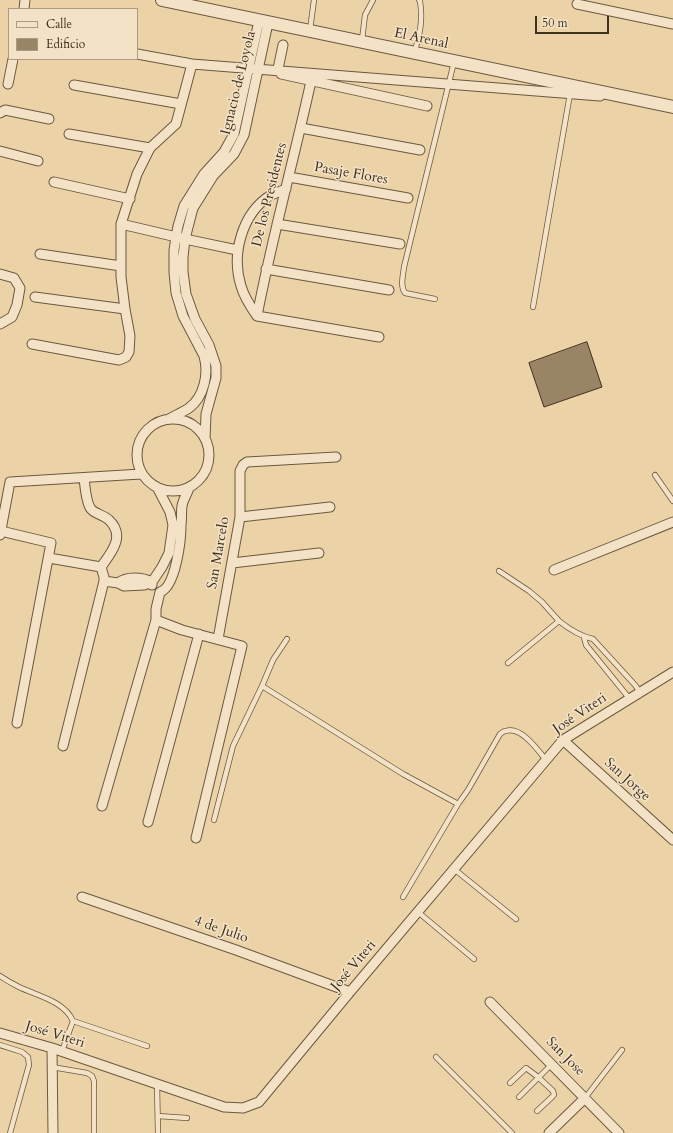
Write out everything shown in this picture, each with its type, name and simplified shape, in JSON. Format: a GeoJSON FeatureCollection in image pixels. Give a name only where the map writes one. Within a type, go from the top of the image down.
{"type":"FeatureCollection","features":[{"type":"Feature","properties":{"kind":"street","name":"El Arenal"},"geometry":{"type":"LineString","coordinates":[[162,0],[673,108]]}},
{"type":"Feature","properties":{"kind":"street"},"geometry":{"type":"LineString","coordinates":[[577,4],[673,24]]}},
{"type":"Feature","properties":{"kind":"street","name":"Ignacio de Loyola"},"geometry":{"type":"LineString","coordinates":[[169,419],[189,408],[199,398],[206,373],[206,362],[204,356],[186,323],[176,293],[174,250],[210,173],[234,154],[244,135],[263,22]]}},
{"type":"Feature","properties":{"kind":"street"},"geometry":{"type":"LineString","coordinates":[[283,45],[278,70],[281,74],[427,106]]}},
{"type":"Feature","properties":{"kind":"street"},"geometry":{"type":"LineString","coordinates":[[138,54],[192,64],[673,102]]}},
{"type":"Feature","properties":{"kind":"street"},"geometry":{"type":"LineString","coordinates":[[8,84],[13,60]]}},
{"type":"Feature","properties":{"kind":"street"},"geometry":{"type":"LineString","coordinates":[[32,344],[120,360],[126,357],[129,352],[130,336],[121,277],[121,224],[137,174],[150,148],[176,124],[192,64]]}},
{"type":"Feature","properties":{"kind":"street","name":"De los Presidentes"},"geometry":{"type":"LineString","coordinates":[[257,316],[266,269],[301,128],[310,81]]}},
{"type":"Feature","properties":{"kind":"street"},"geometry":{"type":"LineString","coordinates":[[74,85],[181,104]]}},
{"type":"Feature","properties":{"kind":"street"},"geometry":{"type":"LineString","coordinates":[[0,113],[5,110],[49,119]]}},
{"type":"Feature","properties":{"kind":"street"},"geometry":{"type":"LineString","coordinates":[[301,128],[420,150]]}},
{"type":"Feature","properties":{"kind":"street"},"geometry":{"type":"LineString","coordinates":[[69,134],[150,148]]}},
{"type":"Feature","properties":{"kind":"street"},"geometry":{"type":"LineString","coordinates":[[0,151],[38,161]]}},
{"type":"Feature","properties":{"kind":"street","name":"Pasaje Flores"},"geometry":{"type":"LineString","coordinates":[[289,177],[408,198]]}},
{"type":"Feature","properties":{"kind":"street"},"geometry":{"type":"LineString","coordinates":[[54,182],[130,199]]}},
{"type":"Feature","properties":{"kind":"street"},"geometry":{"type":"LineString","coordinates":[[286,189],[271,196],[259,206],[249,218],[242,233],[237,250],[237,265],[240,285],[247,302],[257,316],[379,337]]}},
{"type":"Feature","properties":{"kind":"street"},"geometry":{"type":"LineString","coordinates":[[121,224],[237,250]]}},
{"type":"Feature","properties":{"kind":"street"},"geometry":{"type":"LineString","coordinates":[[277,224],[400,244]]}},
{"type":"Feature","properties":{"kind":"street","name":"Ignacio de Loyola"},"geometry":{"type":"LineString","coordinates":[[180,238],[186,294],[195,319],[209,345],[216,366],[216,378],[206,414],[205,439]]}},
{"type":"Feature","properties":{"kind":"street"},"geometry":{"type":"LineString","coordinates":[[40,254],[121,266]]}},
{"type":"Feature","properties":{"kind":"street"},"geometry":{"type":"LineString","coordinates":[[266,269],[389,290]]}},
{"type":"Feature","properties":{"kind":"street"},"geometry":{"type":"LineString","coordinates":[[0,274],[14,278],[20,288],[17,305],[12,317],[0,324]]}},
{"type":"Feature","properties":{"kind":"street"},"geometry":{"type":"LineString","coordinates":[[35,296],[125,309]]}},
{"type":"Feature","properties":{"kind":"street"},"geometry":{"type":"LineString","coordinates":[[186,323],[195,319]]}},
{"type":"Feature","properties":{"kind":"street"},"geometry":{"type":"LineString","coordinates":[[169,419],[185,421],[199,430],[205,439],[209,450],[209,461],[205,472],[198,482],[189,488],[178,492],[168,492],[158,489],[149,483],[141,474],[137,463],[136,451],[140,439],[147,429],[158,422],[169,419]]}},
{"type":"Feature","properties":{"kind":"street","name":"San Marcelo"},"geometry":{"type":"LineString","coordinates":[[218,639],[240,517],[240,471],[243,465],[247,462],[336,457]]}},
{"type":"Feature","properties":{"kind":"street"},"geometry":{"type":"LineString","coordinates":[[17,723],[51,543],[0,533],[10,482],[141,474]]}},
{"type":"Feature","properties":{"kind":"street"},"geometry":{"type":"LineString","coordinates":[[84,478],[88,502],[91,509],[109,520],[116,530],[117,537],[115,548],[101,567]]}},
{"type":"Feature","properties":{"kind":"street"},"geometry":{"type":"LineString","coordinates":[[160,592],[164,591],[167,587],[178,554],[182,506],[189,488]]}},
{"type":"Feature","properties":{"kind":"street"},"geometry":{"type":"LineString","coordinates":[[104,581],[118,583],[124,586],[144,585],[152,582],[162,567],[169,553],[172,525],[170,512],[158,489]]}},
{"type":"Feature","properties":{"kind":"street"},"geometry":{"type":"LineString","coordinates":[[240,517],[330,507]]}},
{"type":"Feature","properties":{"kind":"street"},"geometry":{"type":"LineString","coordinates":[[554,570],[673,522]]}},
{"type":"Feature","properties":{"kind":"street"},"geometry":{"type":"LineString","coordinates":[[232,563],[319,553]]}},
{"type":"Feature","properties":{"kind":"street"},"geometry":{"type":"LineString","coordinates":[[49,558],[101,567]]}},
{"type":"Feature","properties":{"kind":"street"},"geometry":{"type":"LineString","coordinates":[[63,746],[104,581],[101,567]]}},
{"type":"Feature","properties":{"kind":"street"},"geometry":{"type":"LineString","coordinates":[[152,582],[153,587],[160,592]]}},
{"type":"Feature","properties":{"kind":"street"},"geometry":{"type":"LineString","coordinates":[[102,806],[156,620],[156,609],[160,592]]}},
{"type":"Feature","properties":{"kind":"street"},"geometry":{"type":"LineString","coordinates":[[156,620],[182,630],[242,646],[196,838]]}},
{"type":"Feature","properties":{"kind":"street"},"geometry":{"type":"LineString","coordinates":[[148,822],[199,634]]}},
{"type":"Feature","properties":{"kind":"street","name":"José Viteri"},"geometry":{"type":"LineString","coordinates":[[0,1033],[62,1051],[224,1107],[243,1108],[259,1102],[563,740],[673,672]]}},
{"type":"Feature","properties":{"kind":"street","name":"San Jorge"},"geometry":{"type":"LineString","coordinates":[[563,740],[673,840]]}},
{"type":"Feature","properties":{"kind":"street","name":"4 de Julio"},"geometry":{"type":"LineString","coordinates":[[82,898],[236,950],[350,992]]}},
{"type":"Feature","properties":{"kind":"street","name":"San Jose"},"geometry":{"type":"LineString","coordinates":[[490,1002],[619,1133]]}},
{"type":"Feature","properties":{"kind":"street"},"geometry":{"type":"LineString","coordinates":[[52,1048],[53,1133]]}},
{"type":"Feature","properties":{"kind":"street"},"geometry":{"type":"LineString","coordinates":[[549,1133],[585,1098]]}},
{"type":"Feature","properties":{"kind":"lane"},"geometry":{"type":"LineString","coordinates":[[310,31],[314,0]]}},
{"type":"Feature","properties":{"kind":"lane"},"geometry":{"type":"LineString","coordinates":[[361,42],[365,15],[374,0]]}},
{"type":"Feature","properties":{"kind":"lane"},"geometry":{"type":"LineString","coordinates":[[414,53],[419,36],[422,13],[419,0]]}},
{"type":"Feature","properties":{"kind":"lane"},"geometry":{"type":"LineString","coordinates":[[434,299],[405,293],[402,286],[404,267],[454,62]]}},
{"type":"Feature","properties":{"kind":"lane"},"geometry":{"type":"LineString","coordinates":[[533,307],[571,86]]}},
{"type":"Feature","properties":{"kind":"lane"},"geometry":{"type":"LineString","coordinates":[[655,475],[673,501]]}},
{"type":"Feature","properties":{"kind":"lane"},"geometry":{"type":"LineString","coordinates":[[499,571],[529,591],[542,602],[559,621],[584,637],[593,639],[640,692]]}},
{"type":"Feature","properties":{"kind":"lane"},"geometry":{"type":"LineString","coordinates":[[508,663],[559,621]]}},
{"type":"Feature","properties":{"kind":"lane"},"geometry":{"type":"LineString","coordinates":[[584,637],[586,645],[629,698]]}},
{"type":"Feature","properties":{"kind":"lane"},"geometry":{"type":"LineString","coordinates":[[214,820],[233,746],[273,660],[287,639]]}},
{"type":"Feature","properties":{"kind":"lane"},"geometry":{"type":"LineString","coordinates":[[262,686],[403,774],[458,804]]}},
{"type":"Feature","properties":{"kind":"lane"},"geometry":{"type":"LineString","coordinates":[[403,897],[500,734],[507,730],[521,733],[533,744],[546,760]]}},
{"type":"Feature","properties":{"kind":"lane"},"geometry":{"type":"LineString","coordinates":[[454,869],[516,919]]}},
{"type":"Feature","properties":{"kind":"lane"},"geometry":{"type":"LineString","coordinates":[[418,912],[474,959]]}},
{"type":"Feature","properties":{"kind":"lane"},"geometry":{"type":"LineString","coordinates":[[0,976],[19,987],[55,1003],[64,1009],[73,1021],[147,1046]]}},
{"type":"Feature","properties":{"kind":"lane"},"geometry":{"type":"LineString","coordinates":[[62,1051],[73,1021]]}},
{"type":"Feature","properties":{"kind":"lane"},"geometry":{"type":"LineString","coordinates":[[0,1045],[22,1052],[28,1057],[29,1065],[10,1133]]}},
{"type":"Feature","properties":{"kind":"lane"},"geometry":{"type":"LineString","coordinates":[[585,1098],[622,1050]]}},
{"type":"Feature","properties":{"kind":"lane"},"geometry":{"type":"LineString","coordinates":[[436,1057],[512,1133]]}},
{"type":"Feature","properties":{"kind":"lane"},"geometry":{"type":"LineString","coordinates":[[519,1096],[552,1064]]}},
{"type":"Feature","properties":{"kind":"lane"},"geometry":{"type":"LineString","coordinates":[[52,1067],[87,1073],[92,1076],[94,1081],[94,1133]]}},
{"type":"Feature","properties":{"kind":"lane"},"geometry":{"type":"LineString","coordinates":[[510,1083],[525,1068],[527,1068],[553,1091],[554,1095],[537,1111]]}},
{"type":"Feature","properties":{"kind":"lane"},"geometry":{"type":"LineString","coordinates":[[157,1084],[158,1133]]}},
{"type":"Feature","properties":{"kind":"lane"},"geometry":{"type":"LineString","coordinates":[[158,1116],[187,1118]]}},
{"type":"Feature","properties":{"kind":"building"},"geometry":{"type":"Polygon","coordinates":[[[587,342],[602,387],[544,407],[529,363],[587,342]]]}}]}
